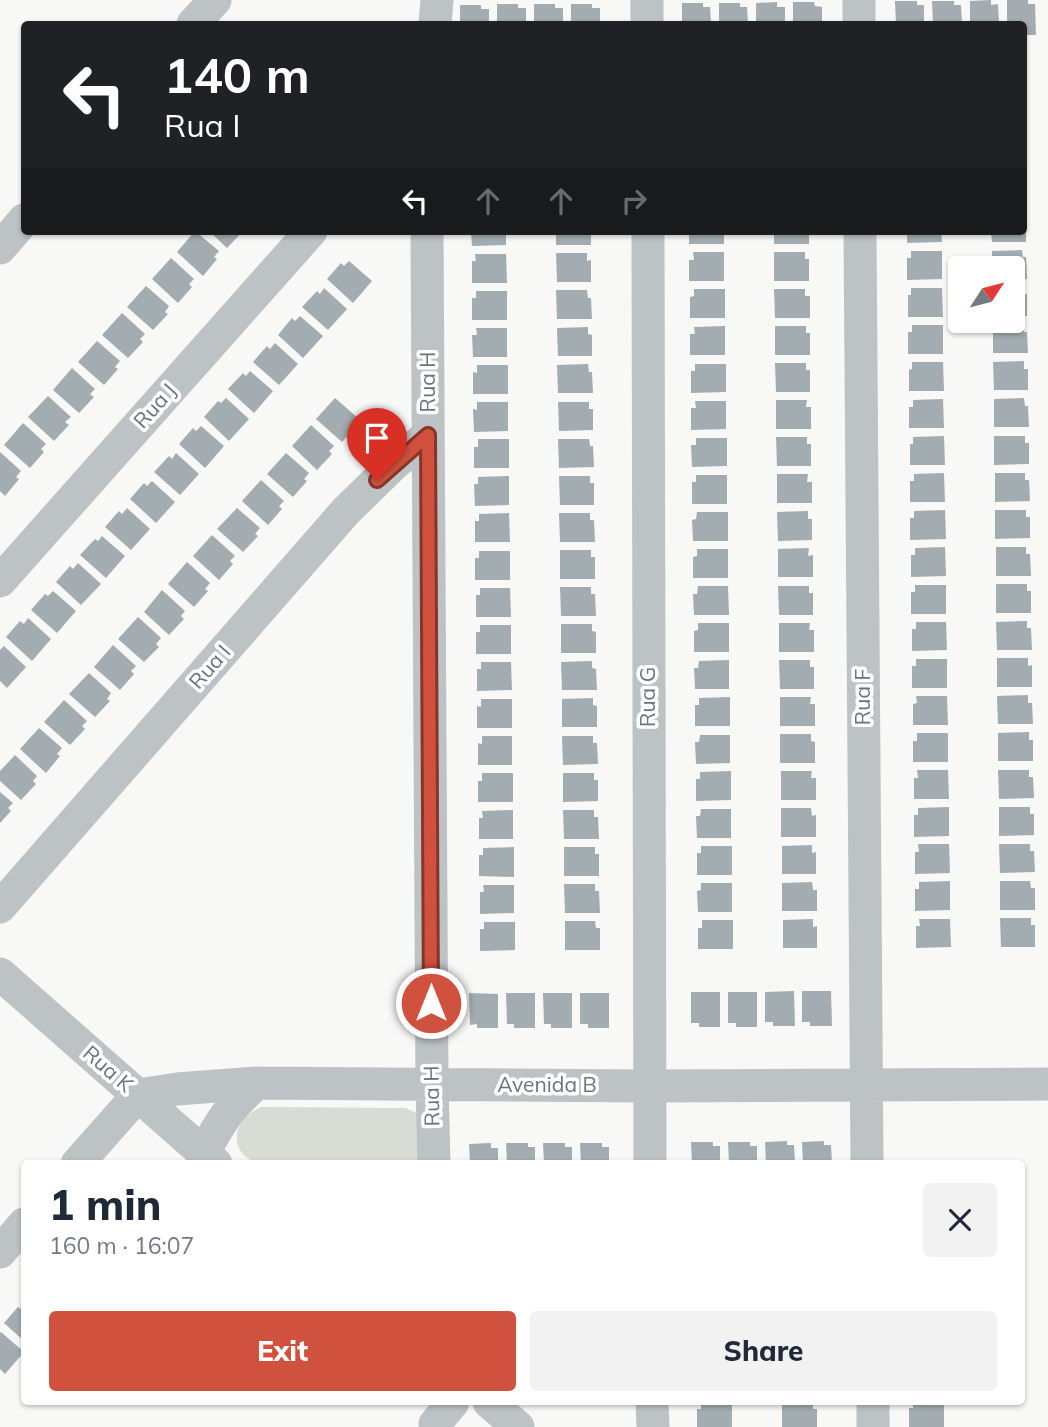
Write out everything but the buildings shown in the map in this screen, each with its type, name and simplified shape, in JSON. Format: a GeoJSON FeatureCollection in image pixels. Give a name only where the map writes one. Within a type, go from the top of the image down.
{"type":"FeatureCollection","features":[{"type":"Feature","properties":{"kind":"street"},"geometry":{"type":"LineString","coordinates":[[196,21],[215,0]]}},
{"type":"Feature","properties":{"kind":"street"},"geometry":{"type":"LineString","coordinates":[[435,21],[437,0]]}},
{"type":"Feature","properties":{"kind":"street"},"geometry":{"type":"LineString","coordinates":[[647,0],[647,21]]}},
{"type":"Feature","properties":{"kind":"street"},"geometry":{"type":"LineString","coordinates":[[859,0],[859,21]]}},
{"type":"Feature","properties":{"kind":"street"},"geometry":{"type":"LineString","coordinates":[[0,248],[21,224]]}},
{"type":"Feature","properties":{"kind":"street","name":"Rua J"},"geometry":{"type":"LineString","coordinates":[[0,580],[307,235]]}},
{"type":"Feature","properties":{"kind":"street","name":"Rua H"},"geometry":{"type":"LineString","coordinates":[[427,235],[434,1160]]}},
{"type":"Feature","properties":{"kind":"street","name":"Rua G"},"geometry":{"type":"LineString","coordinates":[[648,235],[650,1160]]}},
{"type":"Feature","properties":{"kind":"street","name":"Rua F"},"geometry":{"type":"LineString","coordinates":[[860,235],[867,1160]]}},
{"type":"Feature","properties":{"kind":"street","name":"Rua I"},"geometry":{"type":"LineString","coordinates":[[0,906],[346,511],[428,435]]}},
{"type":"Feature","properties":{"kind":"street","name":"Rua K"},"geometry":{"type":"LineString","coordinates":[[0,974],[210,1158]]}},
{"type":"Feature","properties":{"kind":"street"},"geometry":{"type":"LineString","coordinates":[[210,1158],[225,1115],[257,1083]]}},
{"type":"Feature","properties":{"kind":"street","name":"Avenida B"},"geometry":{"type":"LineString","coordinates":[[138,1095],[257,1083],[649,1086],[1048,1084]]}},
{"type":"Feature","properties":{"kind":"street"},"geometry":{"type":"LineString","coordinates":[[81,1160],[138,1095]]}},
{"type":"Feature","properties":{"kind":"street"},"geometry":{"type":"LineString","coordinates":[[0,1252],[21,1228]]}},
{"type":"Feature","properties":{"kind":"street"},"geometry":{"type":"LineString","coordinates":[[492,1405],[518,1427]]}},
{"type":"Feature","properties":{"kind":"street"},"geometry":{"type":"LineString","coordinates":[[652,1405],[653,1427]]}},
{"type":"Feature","properties":{"kind":"street"},"geometry":{"type":"LineString","coordinates":[[873,1405],[873,1427]]}},
{"type":"Feature","properties":{"kind":"shaded area"},"geometry":{"type":"Polygon","coordinates":[[[261,1107],[405,1108],[415,1112],[422,1120],[427,1160],[251,1160],[238,1146],[237,1132],[244,1120],[261,1107]]]}},
{"type":"Feature","properties":{"kind":"route"},"geometry":{"type":"LineString","coordinates":[[377,480],[428,435],[431,1003]]}}]}
